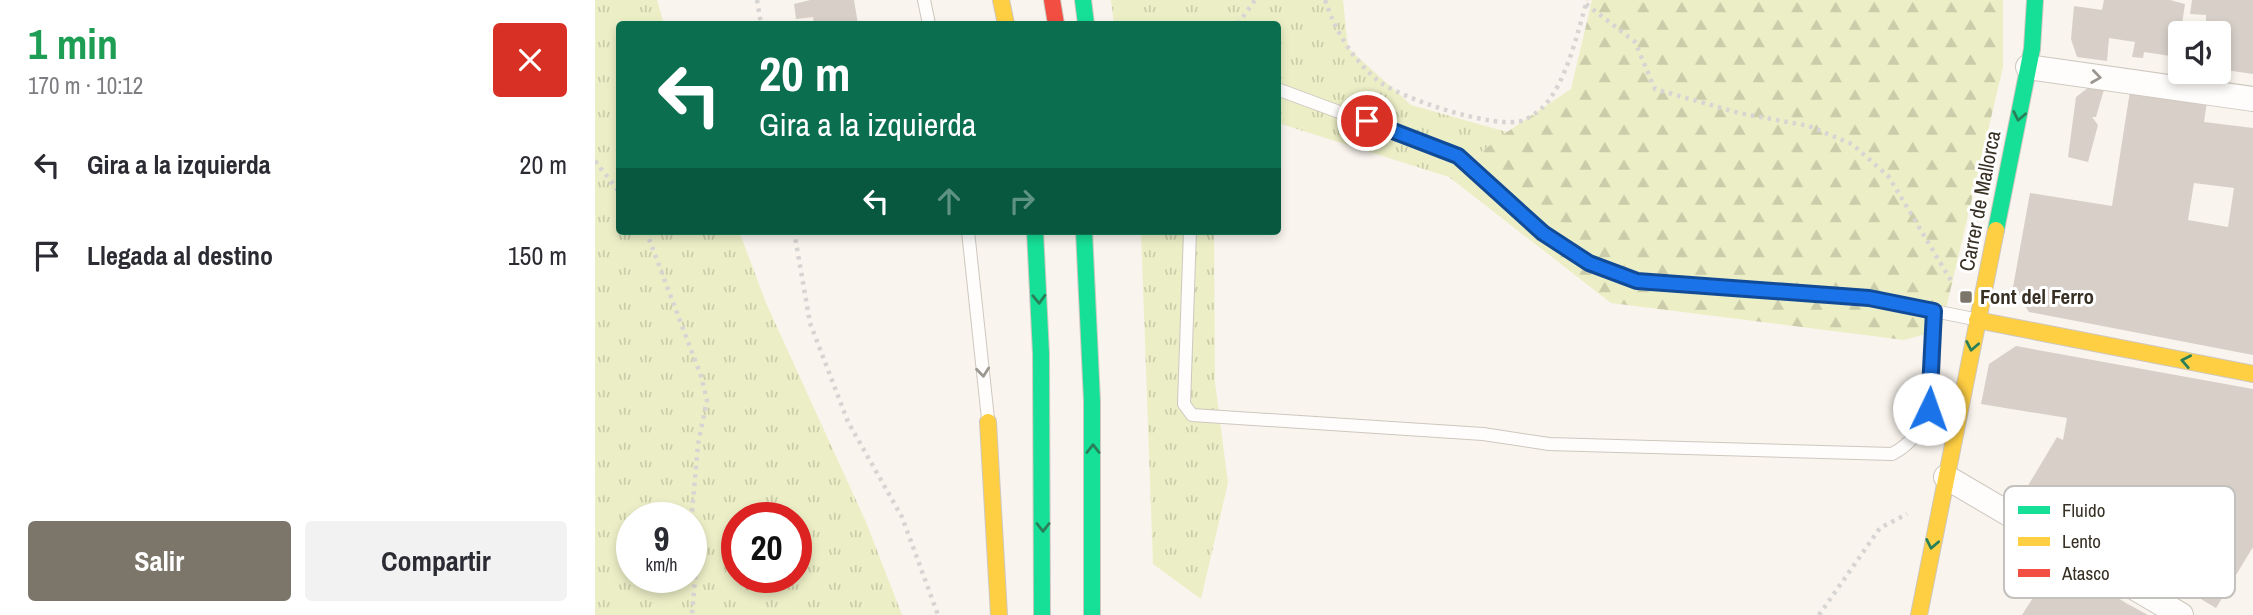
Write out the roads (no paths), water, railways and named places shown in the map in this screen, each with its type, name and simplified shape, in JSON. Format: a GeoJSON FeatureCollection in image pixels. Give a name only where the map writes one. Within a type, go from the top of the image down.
{"type":"FeatureCollection","features":[{"type":"Feature","properties":{"kind":"main road"},"geometry":{"type":"LineString","coordinates":[[1000,0],[1005,21]]}},
{"type":"Feature","properties":{"kind":"main road"},"geometry":{"type":"LineString","coordinates":[[1052,0],[1056,21]]}},
{"type":"Feature","properties":{"kind":"main road"},"geometry":{"type":"LineString","coordinates":[[1083,0],[1086,21]]}},
{"type":"Feature","properties":{"kind":"main road","name":"Carrer de Mallorca"},"geometry":{"type":"LineString","coordinates":[[1919,615],[2028,67],[2035,0]]}},
{"type":"Feature","properties":{"kind":"main road"},"geometry":{"type":"LineString","coordinates":[[1035,235],[1041,354],[1042,615]]}},
{"type":"Feature","properties":{"kind":"main road"},"geometry":{"type":"LineString","coordinates":[[1084,235],[1088,265],[1093,415],[1092,615]]}},
{"type":"Feature","properties":{"kind":"main road"},"geometry":{"type":"LineString","coordinates":[[1088,265],[1093,235]]}},
{"type":"Feature","properties":{"kind":"main road"},"geometry":{"type":"LineString","coordinates":[[1977,320],[2253,374]]}},
{"type":"Feature","properties":{"kind":"main road"},"geometry":{"type":"LineString","coordinates":[[988,422],[999,615]]}},
{"type":"Feature","properties":{"kind":"street"},"geometry":{"type":"LineString","coordinates":[[2028,67],[2253,99]]}},
{"type":"Feature","properties":{"kind":"street"},"geometry":{"type":"LineString","coordinates":[[1946,477],[2004,511]]}},
{"type":"Feature","properties":{"kind":"street"},"geometry":{"type":"LineString","coordinates":[[2152,598],[2181,615]]}},
{"type":"Feature","properties":{"kind":"lane"},"geometry":{"type":"LineString","coordinates":[[924,0],[928,21]]}},
{"type":"Feature","properties":{"kind":"lane"},"geometry":{"type":"LineString","coordinates":[[1281,90],[1458,156],[1543,233],[1589,263],[1637,281],[1869,298],[1977,320]]}},
{"type":"Feature","properties":{"kind":"lane"},"geometry":{"type":"LineString","coordinates":[[968,235],[988,422]]}},
{"type":"Feature","properties":{"kind":"lane"},"geometry":{"type":"LineString","coordinates":[[1190,235],[1184,404],[1192,415],[1483,434],[1549,444],[1892,454],[1906,447],[1919,432],[1929,409],[1934,311]]}},
{"type":"Feature","properties":{"kind":"place","name":"Font del Ferro"},"geometry":{"type":"Point","coordinates":[1966,297]}}]}
